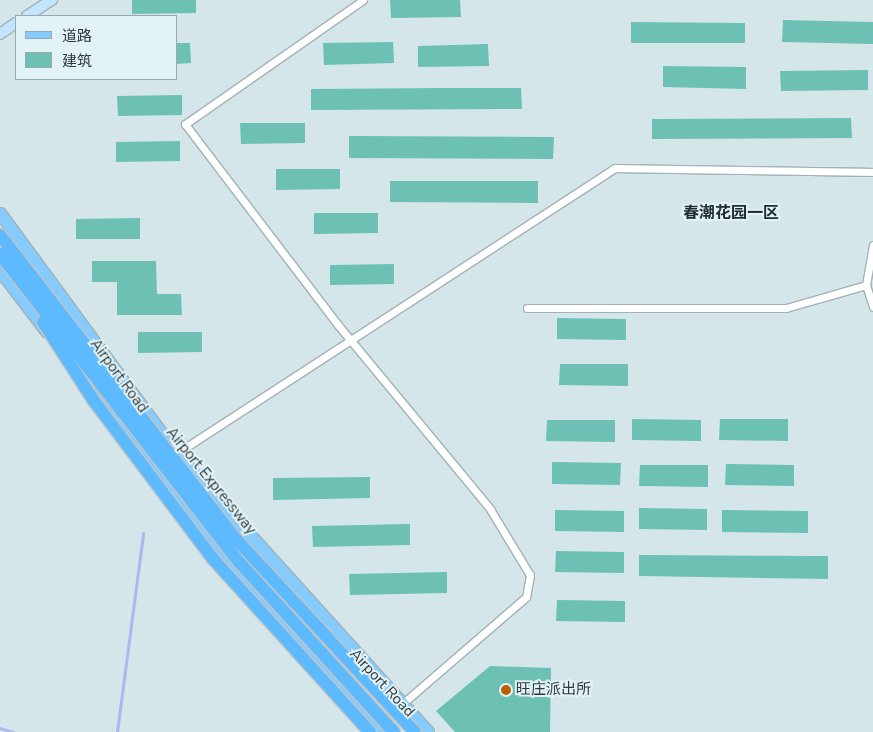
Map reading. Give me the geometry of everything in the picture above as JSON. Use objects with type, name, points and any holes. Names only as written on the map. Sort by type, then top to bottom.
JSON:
[{"type":"highway","name":"Airport Expressway","points":[[0,235],[236,539],[415,732]]},
{"type":"highway","name":"Airport Expressway","points":[[0,255],[240,563],[394,732]]},
{"type":"highway","points":[[0,255],[94,401],[208,552],[370,732]]},
{"type":"main road","points":[[29,15],[52,0]]},
{"type":"main road","points":[[0,34],[15,24]]},
{"type":"main road","name":"Airport Road","points":[[0,213],[176,453],[428,732]]},
{"type":"main road","name":"Airport Road","points":[[0,271],[231,562],[383,732]]},
{"type":"street","points":[[362,0],[186,124],[350,340],[490,509],[530,575],[526,597],[402,704]]},
{"type":"street","points":[[155,468],[615,168],[873,172]]},
{"type":"street","points":[[873,245],[866,285],[873,306]]},
{"type":"street","points":[[527,308],[786,308],[866,285]]},
{"type":"building","points":[[132,0],[196,0],[196,13],[132,14]]},
{"type":"building","points":[[390,0],[460,0],[461,17],[391,18]]},
{"type":"building","points":[[783,20],[873,22],[873,44],[782,42]]},
{"type":"building","points":[[631,22],[745,23],[745,43],[631,43]]},
{"type":"building","points":[[393,42],[394,63],[324,65],[323,43]]},
{"type":"building","points":[[178,43],[190,43],[191,63],[178,64]]},
{"type":"building","points":[[488,44],[489,66],[418,67],[418,46]]},
{"type":"building","points":[[663,66],[746,67],[746,89],[663,87]]},
{"type":"building","points":[[868,70],[868,90],[781,91],[780,71]]},
{"type":"building","points":[[521,88],[522,109],[311,110],[311,89]]},
{"type":"building","points":[[182,95],[182,115],[118,116],[117,96]]},
{"type":"building","points":[[851,118],[852,138],[652,139],[652,119]]},
{"type":"building","points":[[240,123],[305,123],[305,143],[241,144]]},
{"type":"building","points":[[349,136],[554,137],[553,159],[349,158]]},
{"type":"building","points":[[180,141],[180,161],[116,162],[116,142]]},
{"type":"building","points":[[276,169],[340,169],[340,189],[276,190]]},
{"type":"building","points":[[390,181],[538,181],[538,203],[390,202]]},
{"type":"building","points":[[314,213],[378,213],[378,233],[314,234]]},
{"type":"building","points":[[140,218],[140,239],[76,239],[76,219]]},
{"type":"building","points":[[92,261],[156,261],[157,294],[181,294],[182,315],[117,315],[117,282],[92,282]]},
{"type":"building","points":[[394,264],[394,284],[330,285],[330,265]]},
{"type":"building","points":[[557,318],[626,319],[626,340],[557,339]]},
{"type":"building","points":[[138,332],[202,332],[202,352],[138,353]]},
{"type":"building","points":[[560,364],[628,364],[628,386],[559,385]]},
{"type":"building","points":[[632,419],[701,420],[701,441],[632,440]]},
{"type":"building","points":[[720,419],[788,419],[788,441],[719,440]]},
{"type":"building","points":[[547,420],[615,420],[615,442],[546,441]]},
{"type":"building","points":[[552,462],[621,463],[620,485],[552,484]]},
{"type":"building","points":[[726,464],[794,465],[794,486],[725,485]]},
{"type":"building","points":[[640,465],[708,465],[708,487],[639,486]]},
{"type":"building","points":[[370,477],[370,498],[273,500],[273,478]]},
{"type":"building","points":[[639,508],[707,509],[707,530],[639,529]]},
{"type":"building","points":[[555,510],[624,511],[624,532],[555,531]]},
{"type":"building","points":[[722,510],[808,511],[808,533],[722,532]]},
{"type":"building","points":[[410,524],[410,545],[313,547],[312,526]]},
{"type":"building","points":[[556,551],[624,552],[624,573],[555,572]]},
{"type":"building","points":[[639,555],[828,556],[828,579],[639,576]]},
{"type":"building","points":[[447,572],[447,593],[350,595],[349,574]]},
{"type":"building","points":[[557,600],[625,601],[625,622],[556,621]]},
{"type":"building","name":"旺庄派出所","points":[[490,666],[551,668],[550,732],[455,732],[436,711]]},
{"type":"waterway","points":[[117,732],[143,534]]},
{"type":"waterway","points":[[0,728],[13,732]]},
{"type":"place","name":"旺庄派出所","points":[[506,690]]},
{"type":"district","name":"春潮花园一区","points":[[731,213]]}]
